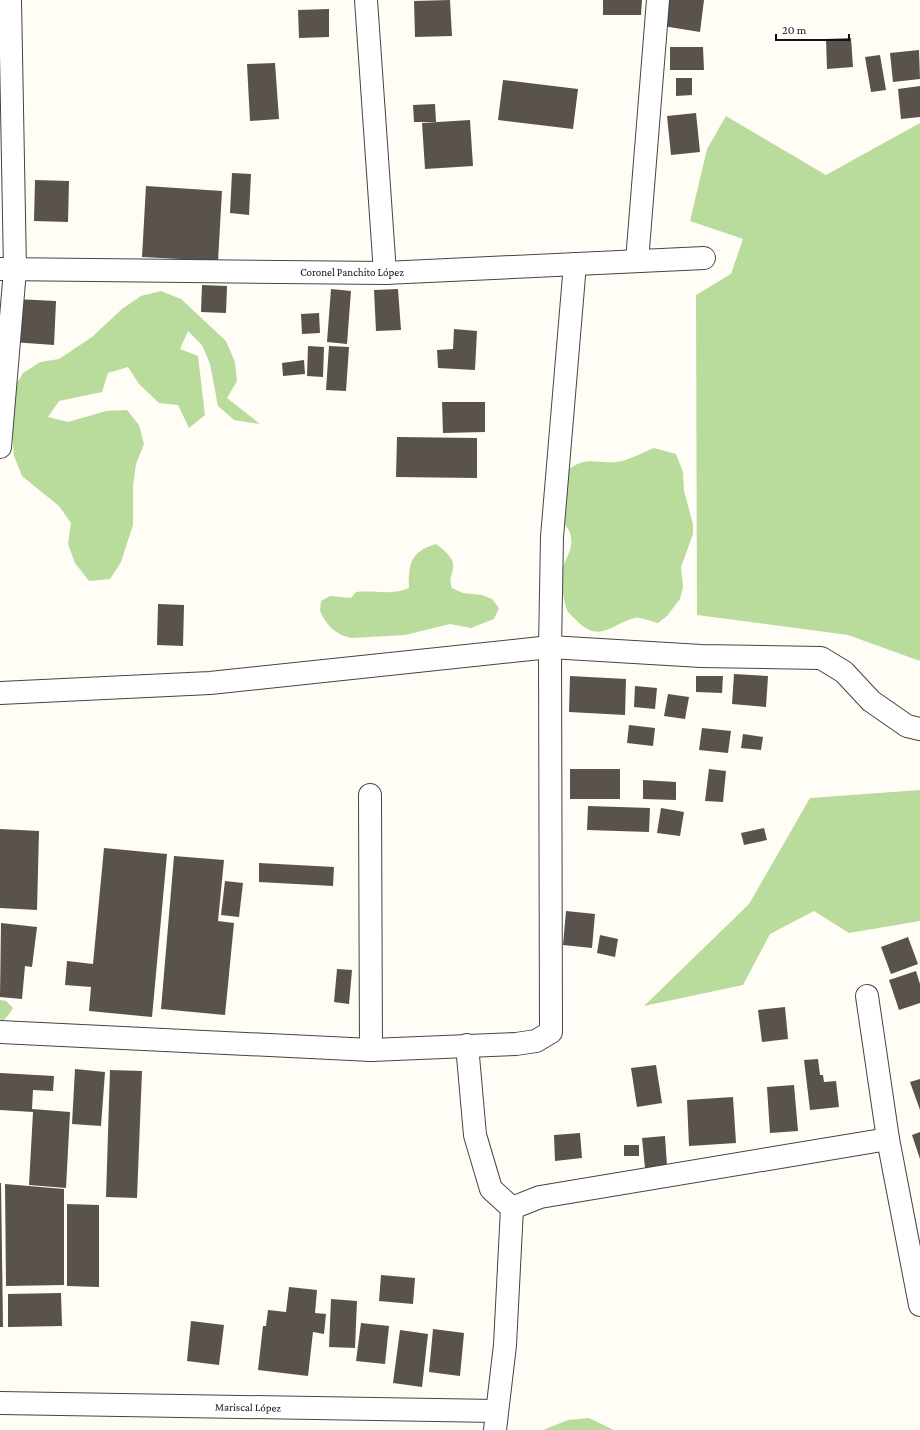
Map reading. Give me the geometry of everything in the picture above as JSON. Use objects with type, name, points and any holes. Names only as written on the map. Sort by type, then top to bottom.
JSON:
[{"type":"street","points":[[0,447],[8,270],[10,0]]},
{"type":"street","points":[[366,0],[385,273]]},
{"type":"street","points":[[637,261],[658,0]]},
{"type":"street","name":"Coronel Panchito López","points":[[8,270],[385,273],[704,258]]},
{"type":"street","points":[[0,1032],[371,1050],[516,1044],[536,1041],[550,1032],[550,647],[552,537],[575,264]]},
{"type":"street","points":[[0,692],[210,683],[550,647],[701,656],[821,658],[844,672],[871,701],[907,726],[920,729]]},
{"type":"street","points":[[370,795],[371,1050]]},
{"type":"street","points":[[867,996],[888,1139],[920,1305]]},
{"type":"street","points":[[467,1045],[475,1135],[492,1188],[512,1208],[505,1345],[495,1421]]},
{"type":"street","points":[[512,1208],[540,1197],[888,1139]]},
{"type":"street","name":"Mariscal López","points":[[0,1403],[495,1421]]},
{"type":"green space","points":[[726,116],[826,175],[920,123],[920,661],[848,635],[697,615],[696,295],[731,274],[743,239],[690,221],[707,149]]},
{"type":"green space","points":[[161,291],[181,299],[226,341],[235,362],[237,381],[227,398],[260,424],[234,420],[218,406],[210,364],[202,345],[188,331],[180,349],[198,356],[205,415],[189,428],[178,405],[159,403],[139,384],[128,367],[108,373],[102,392],[59,401],[48,417],[68,422],[106,411],[127,410],[139,425],[144,444],[136,464],[133,485],[133,525],[121,562],[110,579],[89,581],[75,563],[68,544],[71,523],[59,506],[22,476],[14,456],[10,411],[12,391],[23,373],[40,362],[59,359],[92,337],[122,309],[141,296]]},
{"type":"green space","points":[[654,448],[676,454],[683,472],[684,491],[693,524],[693,534],[681,567],[683,587],[680,599],[667,616],[658,623],[635,618],[601,632],[587,629],[568,612],[563,596],[562,572],[570,549],[571,535],[561,519],[569,469],[583,462],[589,461],[622,461]]},
{"type":"green space","points":[[436,544],[451,558],[453,565],[450,580],[452,588],[463,593],[482,595],[492,599],[499,608],[494,619],[471,628],[450,624],[405,635],[351,638],[341,635],[331,628],[324,619],[320,611],[321,601],[330,596],[351,598],[356,592],[395,592],[409,588],[409,572],[416,555],[421,550]]},
{"type":"green space","points":[[920,790],[920,921],[849,933],[814,911],[770,934],[743,985],[644,1006],[749,904],[810,798]]},
{"type":"green space","points":[[0,1000],[6,1001],[13,1008],[3,1021],[0,1019]]},
{"type":"green space","points":[[589,1418],[614,1430],[543,1430],[568,1420]]},
{"type":"building","points":[[450,0],[452,36],[415,37],[414,1]]},
{"type":"building","points":[[603,0],[642,0],[641,15],[603,15]]},
{"type":"building","points":[[667,0],[704,0],[700,32],[663,26]]},
{"type":"building","points":[[329,9],[329,37],[299,38],[298,10]]},
{"type":"building","points":[[851,38],[853,67],[827,69],[826,39]]},
{"type":"building","points":[[670,47],[703,47],[704,70],[670,70]]},
{"type":"building","points":[[919,50],[920,79],[893,82],[890,53]]},
{"type":"building","points":[[880,55],[886,90],[871,92],[865,57]]},
{"type":"building","points":[[275,63],[279,119],[250,121],[247,64]]},
{"type":"building","points":[[676,78],[692,78],[692,95],[676,96]]},
{"type":"building","points":[[503,80],[578,89],[573,129],[498,120]]},
{"type":"building","points":[[920,86],[920,117],[901,119],[898,89]]},
{"type":"building","points":[[435,104],[436,122],[414,122],[413,105]]},
{"type":"building","points":[[696,113],[700,152],[671,155],[667,116]]},
{"type":"building","points":[[470,120],[473,166],[425,169],[422,123]]},
{"type":"building","points":[[232,173],[251,174],[249,215],[230,213]]},
{"type":"building","points":[[35,180],[69,181],[68,222],[34,221]]},
{"type":"building","points":[[146,186],[222,191],[218,261],[142,257]]},
{"type":"building","points":[[202,285],[227,286],[226,313],[201,312]]},
{"type":"building","points":[[331,289],[351,291],[347,344],[327,342]]},
{"type":"building","points":[[398,289],[401,330],[376,331],[374,290]]},
{"type":"building","points":[[15,299],[56,301],[54,345],[12,342]]},
{"type":"building","points":[[319,313],[320,333],[302,334],[301,314]]},
{"type":"building","points":[[454,329],[477,331],[475,370],[438,368],[437,350],[453,349]]},
{"type":"building","points":[[308,346],[324,347],[323,377],[307,376]]},
{"type":"building","points":[[329,346],[349,347],[346,391],[326,390]]},
{"type":"building","points":[[304,360],[305,374],[283,376],[282,363]]},
{"type":"building","points":[[442,402],[485,402],[485,432],[443,433]]},
{"type":"building","points":[[397,437],[477,438],[477,478],[396,477]]},
{"type":"building","points":[[158,604],[184,605],[183,646],[157,645]]},
{"type":"building","points":[[734,674],[768,676],[766,707],[732,704]]},
{"type":"building","points":[[570,676],[626,679],[625,715],[569,712]]},
{"type":"building","points":[[696,676],[723,676],[722,693],[696,692]]},
{"type":"building","points":[[635,686],[657,688],[655,709],[634,707]]},
{"type":"building","points":[[668,694],[689,697],[685,719],[664,716]]},
{"type":"building","points":[[629,725],[655,728],[653,746],[627,743]]},
{"type":"building","points":[[702,728],[731,731],[728,753],[699,750]]},
{"type":"building","points":[[743,734],[763,737],[761,750],[741,748]]},
{"type":"building","points":[[570,769],[620,769],[620,799],[570,799]]},
{"type":"building","points":[[709,769],[726,771],[723,802],[705,801]]},
{"type":"building","points":[[643,780],[676,782],[676,800],[643,799]]},
{"type":"building","points":[[588,806],[650,808],[649,832],[587,830]]},
{"type":"building","points":[[661,808],[684,812],[680,836],[657,833]]},
{"type":"building","points":[[764,828],[767,840],[744,845],[741,833]]},
{"type":"building","points":[[0,829],[39,831],[37,910],[0,908]]},
{"type":"building","points":[[104,848],[167,854],[152,1017],[89,1011],[91,987],[65,985],[67,961],[93,964]]},
{"type":"building","points":[[174,856],[224,860],[218,921],[234,923],[225,1015],[161,1009]]},
{"type":"building","points":[[259,863],[334,867],[333,886],[259,882]]},
{"type":"building","points":[[225,881],[243,883],[239,917],[221,915]]},
{"type":"building","points":[[566,911],[595,914],[592,948],[563,945]]},
{"type":"building","points":[[1,923],[37,927],[32,967],[25,966],[22,999],[0,997]]},
{"type":"building","points":[[600,935],[618,939],[615,957],[597,953]]},
{"type":"building","points":[[908,937],[918,964],[891,974],[881,947]]},
{"type":"building","points":[[337,969],[352,970],[349,1004],[334,1002]]},
{"type":"building","points":[[916,971],[920,984],[920,1003],[899,1010],[889,980]]},
{"type":"building","points":[[785,1007],[788,1039],[762,1042],[758,1010]]},
{"type":"building","points":[[818,1059],[820,1075],[823,1075],[824,1082],[836,1081],[839,1107],[810,1110],[804,1060]]},
{"type":"building","points":[[656,1065],[662,1103],[637,1107],[631,1068]]},
{"type":"building","points":[[75,1069],[105,1072],[101,1126],[72,1124]]},
{"type":"building","points":[[110,1070],[142,1071],[137,1198],[106,1197]]},
{"type":"building","points":[[0,1073],[54,1076],[53,1091],[33,1090],[32,1109],[70,1112],[66,1188],[29,1185],[33,1112],[0,1110]]},
{"type":"building","points":[[920,1079],[920,1110],[910,1082]]},
{"type":"building","points":[[794,1085],[798,1131],[770,1133],[767,1087]]},
{"type":"building","points":[[733,1097],[736,1143],[689,1146],[687,1100]]},
{"type":"building","points":[[920,1132],[920,1159],[912,1135]]},
{"type":"building","points":[[580,1133],[582,1158],[555,1161],[554,1135]]},
{"type":"building","points":[[665,1136],[667,1166],[645,1168],[642,1138]]},
{"type":"building","points":[[624,1145],[639,1145],[639,1156],[624,1156]]},
{"type":"building","points":[[1,1183],[3,1327],[0,1327]]},
{"type":"building","points":[[5,1184],[64,1189],[64,1285],[6,1286]]},
{"type":"building","points":[[67,1204],[99,1205],[99,1287],[67,1286]]},
{"type":"building","points":[[381,1275],[415,1278],[413,1304],[379,1301]]},
{"type":"building","points":[[289,1287],[317,1290],[315,1313],[326,1314],[324,1334],[313,1332],[308,1376],[258,1370],[263,1326],[266,1326],[268,1310],[286,1312]]},
{"type":"building","points":[[61,1293],[62,1326],[8,1327],[8,1294]]},
{"type":"building","points":[[331,1299],[357,1301],[355,1348],[329,1347]]},
{"type":"building","points":[[191,1321],[224,1325],[219,1365],[187,1361]]},
{"type":"building","points":[[361,1323],[389,1326],[385,1364],[356,1361]]},
{"type":"building","points":[[433,1329],[464,1333],[460,1376],[429,1372]]},
{"type":"building","points":[[400,1330],[428,1334],[422,1387],[393,1383]]}]
